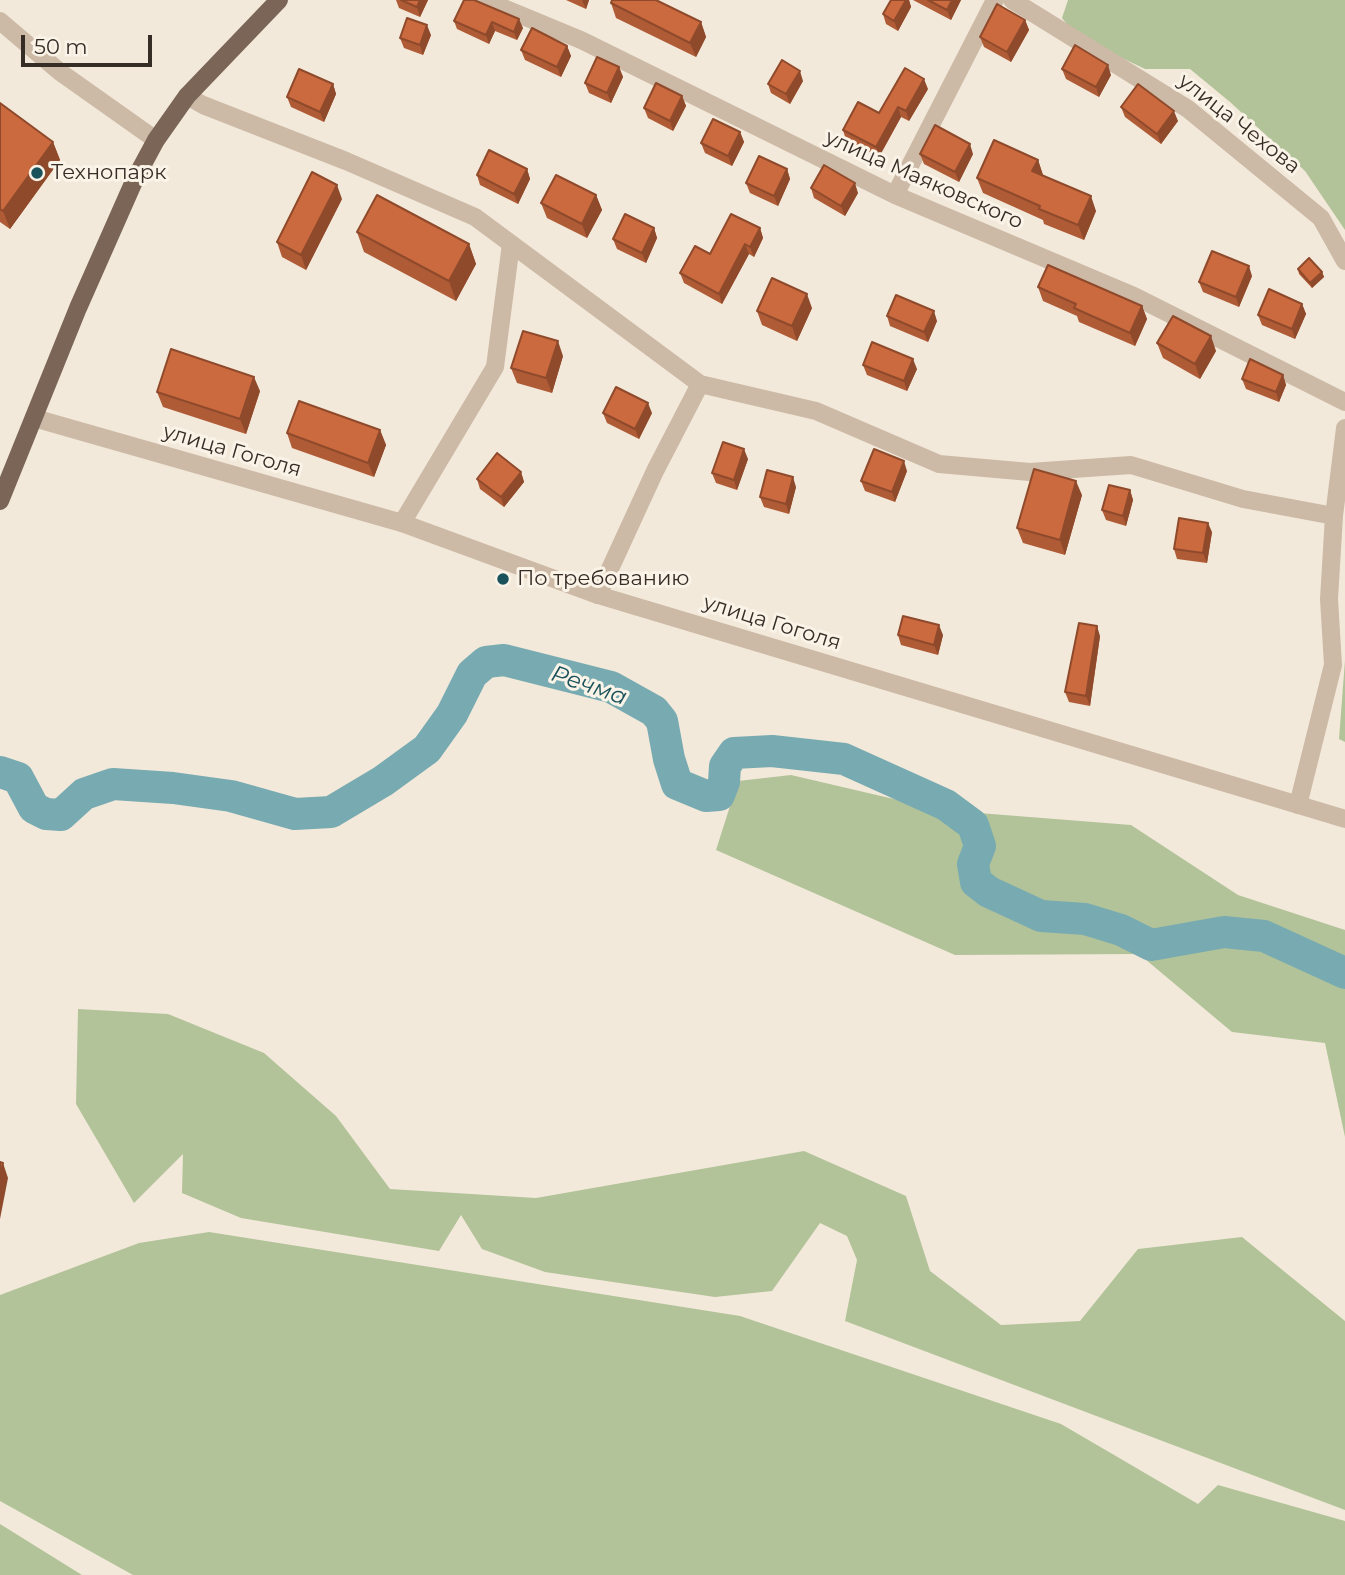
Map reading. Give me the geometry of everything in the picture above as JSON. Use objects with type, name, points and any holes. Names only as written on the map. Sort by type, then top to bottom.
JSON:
[{"type":"main road","points":[[0,500],[78,308],[135,179],[156,140],[187,96],[279,0]]},
{"type":"street","name":"улица Маяковского","points":[[484,0],[581,40],[895,195],[1134,296],[1345,402]]},
{"type":"street","points":[[895,195],[995,0]]},
{"type":"street","name":"улица Чехова","points":[[1012,0],[1188,109],[1321,218],[1345,261]]},
{"type":"street","points":[[0,21],[60,72],[156,140]]},
{"type":"street","points":[[187,96],[475,217],[700,384],[816,411],[939,464],[1030,472],[1131,464],[1243,499],[1334,516]]},
{"type":"street","points":[[402,523],[495,367],[511,244]]},
{"type":"street","points":[[598,595],[655,471],[700,384]]},
{"type":"street","name":"улица Гоголя","points":[[34,418],[402,523],[598,595],[1345,819]]},
{"type":"street","points":[[1298,805],[1333,665],[1329,599],[1334,516],[1345,428]]},
{"type":"green space","points":[[1068,0],[1345,0],[1345,230],[1305,171],[1230,102],[1190,69],[1145,69],[1076,36],[1062,18]]},
{"type":"green space","points":[[1345,660],[1345,742],[1339,739]]},
{"type":"green space","points":[[791,775],[941,810],[1131,825],[1238,895],[1345,930],[1345,1137],[1325,1043],[1232,1032],[1139,954],[955,955],[716,850],[738,781]]},
{"type":"green space","points":[[78,1009],[168,1014],[264,1053],[336,1116],[390,1189],[536,1198],[804,1151],[906,1196],[930,1271],[1001,1325],[1080,1321],[1138,1249],[1242,1237],[1345,1321],[1345,1510],[845,1321],[857,1260],[847,1236],[820,1223],[772,1291],[715,1297],[545,1272],[482,1249],[461,1215],[439,1251],[241,1218],[182,1193],[183,1154],[134,1203],[76,1104]]},
{"type":"green space","points":[[209,1232],[740,1316],[1061,1424],[1198,1504],[1218,1485],[1345,1521],[1345,1575],[133,1575],[0,1501],[0,1295],[139,1243]]},
{"type":"green space","points":[[0,1524],[82,1575],[0,1575]]},
{"type":"building","points":[[401,0],[420,0],[417,7]]},
{"type":"building","points":[[464,0],[474,0],[519,19],[514,32],[492,22],[486,35],[454,21]]},
{"type":"building","points":[[612,0],[656,0],[701,22],[690,43],[611,3]]},
{"type":"building","points":[[891,0],[906,0],[894,21],[883,14]]},
{"type":"building","points":[[928,0],[952,0],[947,10]]},
{"type":"building","points":[[997,4],[1025,20],[1007,52],[980,37]]},
{"type":"building","points":[[407,18],[427,25],[420,45],[400,38]]},
{"type":"building","points":[[532,28],[567,46],[557,67],[521,50]]},
{"type":"building","points":[[1075,45],[1108,65],[1096,87],[1062,69]]},
{"type":"building","points":[[597,57],[619,67],[607,93],[585,83]]},
{"type":"building","points":[[782,60],[800,71],[786,94],[768,84]]},
{"type":"building","points":[[905,68],[924,79],[906,111],[898,107],[876,147],[843,130],[858,102],[879,113]]},
{"type":"building","points":[[299,69],[333,84],[320,112],[287,97]]},
{"type":"building","points":[[656,83],[682,96],[670,121],[644,108]]},
{"type":"building","points":[[1138,84],[1174,111],[1157,134],[1121,107]]},
{"type":"building","points":[[0,103],[53,142],[3,211],[0,209]]},
{"type":"building","points":[[713,119],[740,132],[728,156],[701,143]]},
{"type":"building","points":[[935,125],[970,144],[955,172],[920,154]]},
{"type":"building","points":[[994,140],[1038,160],[1032,171],[1091,196],[1078,225],[977,178]]},
{"type":"building","points":[[489,150],[527,169],[514,194],[477,175]]},
{"type":"building","points":[[759,156],[787,169],[774,196],[746,183]]},
{"type":"building","points":[[824,165],[855,183],[841,206],[811,188]]},
{"type":"building","points":[[312,172],[337,185],[301,255],[277,242]]},
{"type":"building","points":[[556,175],[596,195],[582,224],[541,203]]},
{"type":"building","points":[[377,195],[469,244],[449,281],[357,232]]},
{"type":"building","points":[[625,214],[654,228],[642,253],[613,239]]},
{"type":"building","points":[[731,214],[760,228],[750,247],[745,244],[719,294],[680,273],[695,246],[710,254]]},
{"type":"building","points":[[1212,251],[1249,266],[1236,297],[1199,282]]},
{"type":"building","points":[[1309,258],[1322,272],[1310,283],[1298,269]]},
{"type":"building","points":[[1048,265],[1142,306],[1130,333],[1074,308],[1076,304],[1038,287]]},
{"type":"building","points":[[772,278],[807,294],[792,326],[757,311]]},
{"type":"building","points":[[1269,289],[1302,304],[1292,329],[1258,315]]},
{"type":"building","points":[[896,295],[934,311],[924,332],[887,316]]},
{"type":"building","points":[[1173,316],[1211,336],[1195,364],[1157,343]]},
{"type":"building","points":[[523,331],[558,341],[546,378],[511,368]]},
{"type":"building","points":[[872,342],[913,359],[904,381],[863,365]]},
{"type":"building","points":[[171,349],[254,377],[240,419],[157,392]]},
{"type":"building","points":[[1250,359],[1283,375],[1276,392],[1242,379]]},
{"type":"building","points":[[616,387],[648,403],[635,429],[603,413]]},
{"type":"building","points":[[299,401],[380,430],[368,463],[287,433]]},
{"type":"building","points":[[723,442],[744,449],[734,480],[712,473]]},
{"type":"building","points":[[874,449],[904,461],[892,492],[861,481]]},
{"type":"building","points":[[497,453],[521,472],[501,497],[477,479]]},
{"type":"building","points":[[1034,469],[1076,481],[1060,540],[1017,528]]},
{"type":"building","points":[[767,470],[793,477],[786,504],[760,497]]},
{"type":"building","points":[[1109,485],[1130,490],[1123,516],[1102,510]]},
{"type":"building","points":[[1179,518],[1208,523],[1203,553],[1174,549]]},
{"type":"building","points":[[903,616],[939,625],[934,645],[898,635]]},
{"type":"building","points":[[1079,623],[1097,626],[1086,696],[1065,692]]},
{"type":"waterway","name":"Речма","points":[[0,772],[18,778],[34,808],[46,814],[61,815],[84,794],[113,784],[231,796],[295,814],[331,812],[383,781],[427,749],[452,714],[472,674],[486,662],[504,660],[611,687],[654,711],[662,721],[677,784],[706,796],[719,795],[724,782],[725,766],[734,753],[772,751],[844,759],[946,805],[973,825],[980,846],[973,864],[976,882],[989,892],[1041,916],[1085,919],[1121,930],[1151,945],[1224,932],[1264,936],[1345,973]]},
{"type":"place","name":"Технопарк","points":[[37,173]]},
{"type":"place","name":"По требованию","points":[[503,579]]}]
